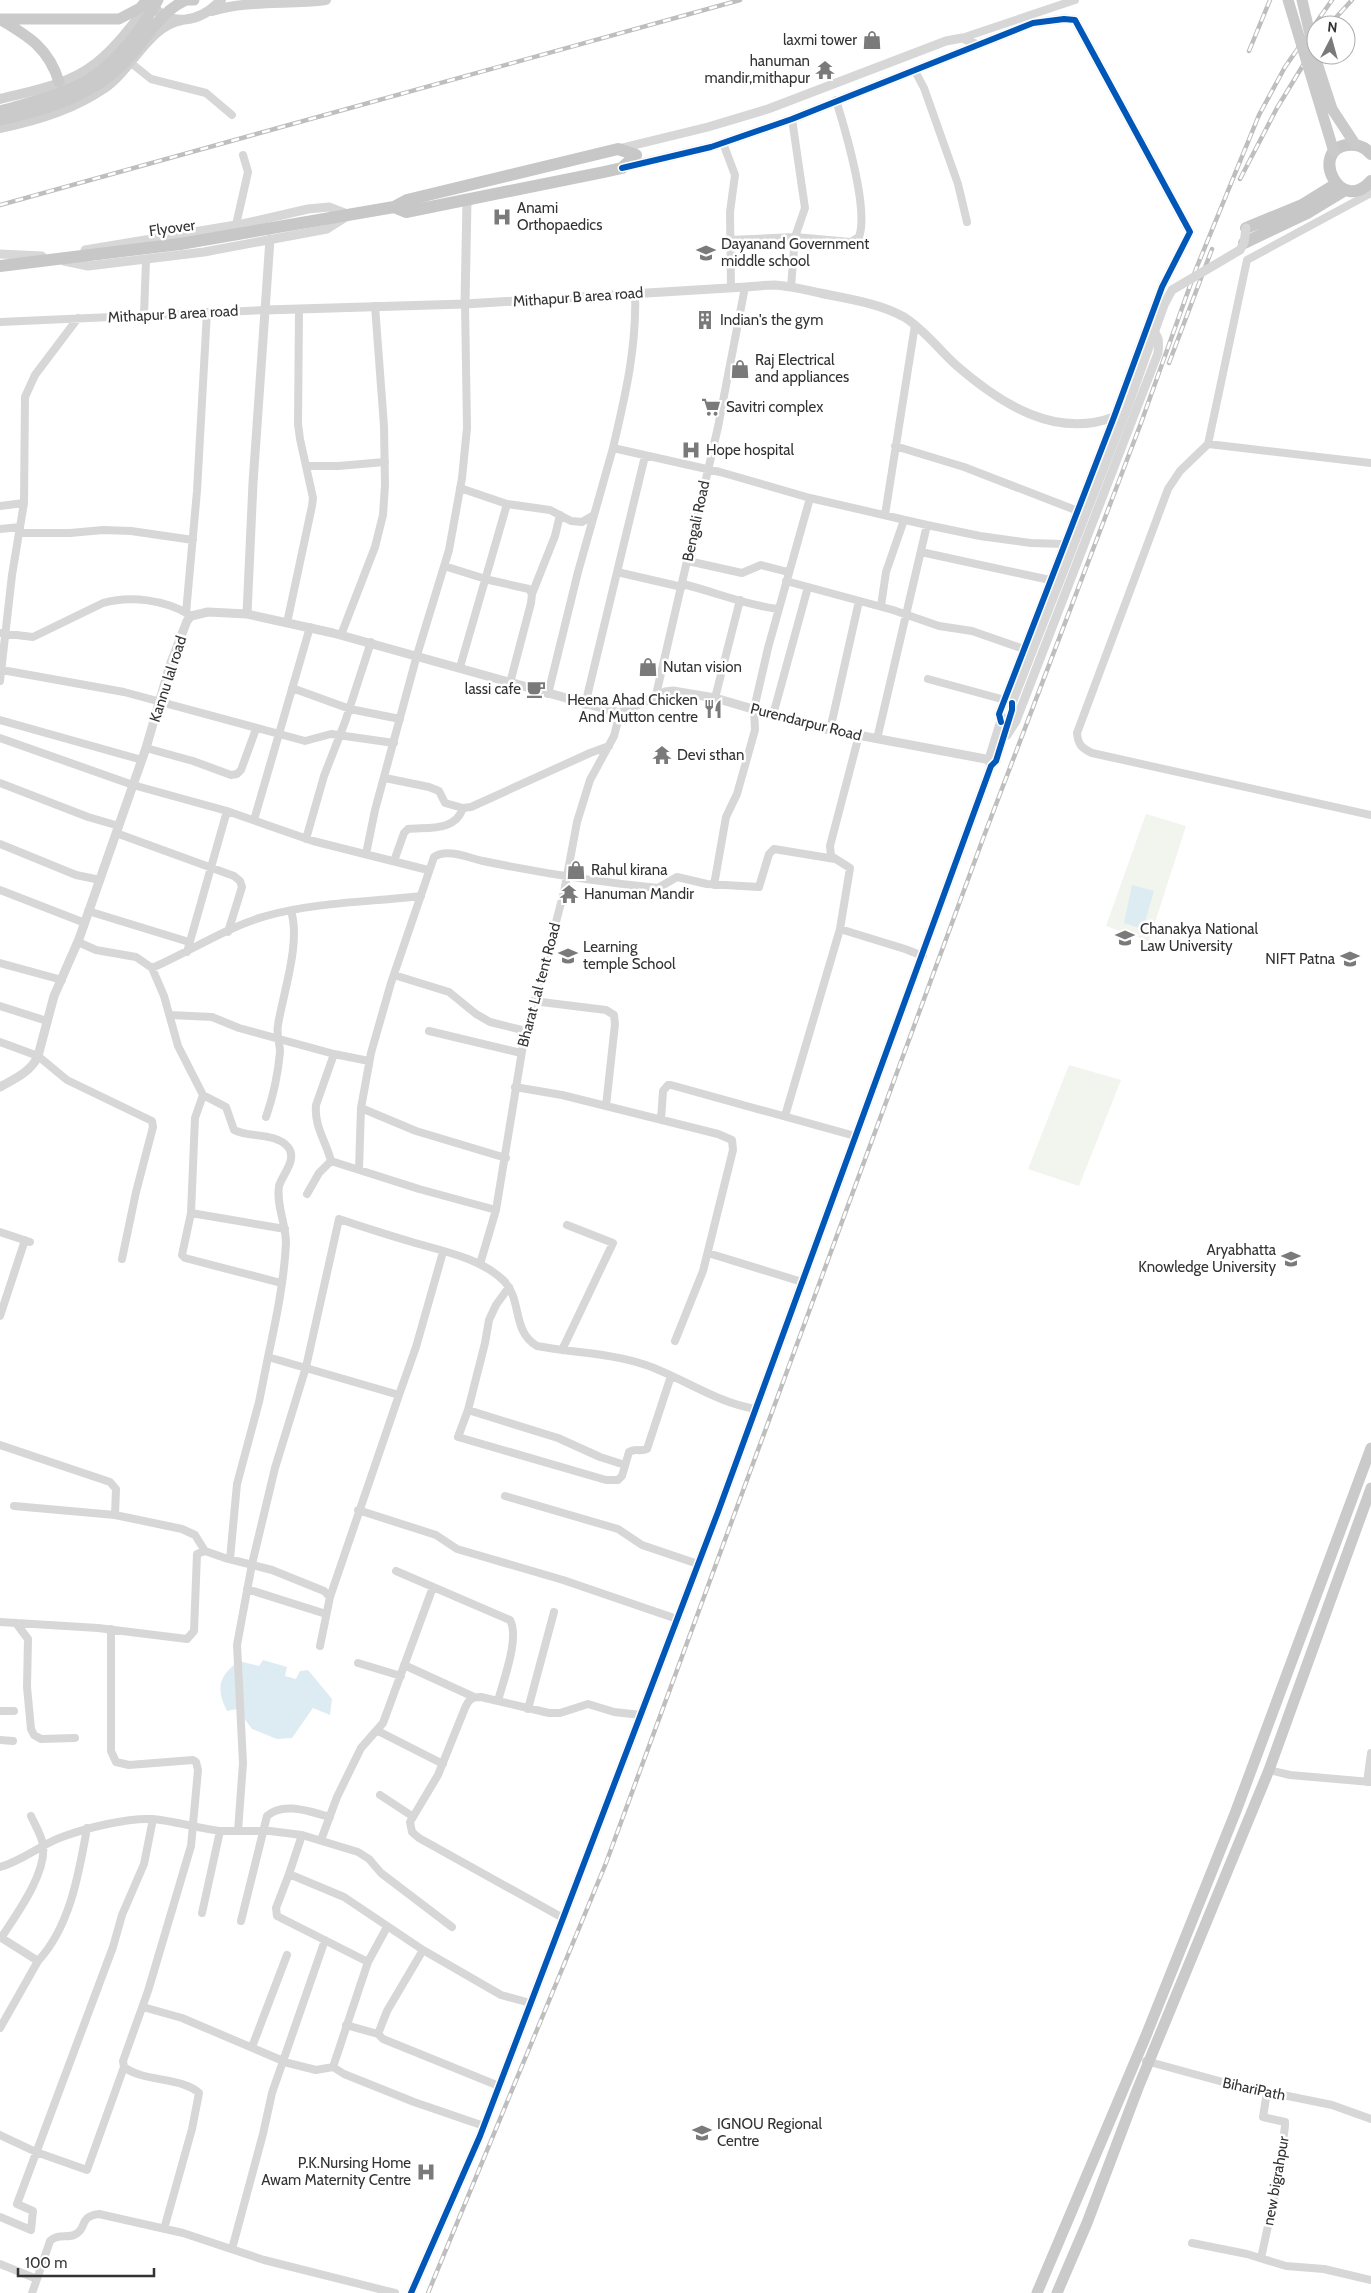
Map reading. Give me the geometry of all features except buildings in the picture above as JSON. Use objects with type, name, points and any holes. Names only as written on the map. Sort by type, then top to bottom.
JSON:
[{"type":"highway","points":[[1371,154],[1366,148],[1355,144],[1344,146],[1334,152],[1329,163],[1330,174],[1340,187],[1356,191],[1366,187],[1371,181]]},
{"type":"highway","points":[[618,149],[636,156],[622,168],[406,212],[394,207],[407,200],[618,149]]},
{"type":"highway","points":[[575,159],[579,177]]},
{"type":"highway","points":[[467,185],[467,200]]},
{"type":"highway","points":[[1246,228],[1340,187]]},
{"type":"highway","points":[[1244,243],[1307,214],[1340,187]]},
{"type":"highway","name":"Flyover","points":[[0,266],[180,244],[394,207]]},
{"type":"main road","points":[[0,120],[43,108],[99,85],[129,58],[172,7],[187,0]]},
{"type":"main road","points":[[212,10],[221,0]]},
{"type":"main road","points":[[0,128],[26,121],[84,100],[104,89],[131,63],[159,31],[172,22],[198,18],[212,10],[233,4],[304,3],[326,0]]},
{"type":"main road","points":[[1288,0],[1334,152]]},
{"type":"main road","points":[[1302,0],[1316,60],[1332,109],[1355,144]]},
{"type":"main road","points":[[151,1],[158,11],[169,17],[182,20]]},
{"type":"main road","points":[[0,19],[119,19],[151,1]]},
{"type":"main road","points":[[0,99],[59,82],[93,66],[108,53],[151,1]]},
{"type":"main road","points":[[0,110],[50,96],[94,76],[108,66],[152,12],[151,1]]},
{"type":"main road","points":[[0,19],[28,36],[44,51],[59,82]]},
{"type":"main road","points":[[18,94],[26,121]]},
{"type":"main road","points":[[1037,2293],[1136,2058],[1268,1727],[1371,1448]]},
{"type":"main road","points":[[1057,2293],[1087,2223],[1149,2062],[1269,1770],[1371,1488]]},
{"type":"main road","points":[[1323,1580],[1337,1584]]},
{"type":"main road","points":[[1268,1727],[1283,1732]]},
{"type":"street","points":[[618,149],[708,127],[768,109],[946,42],[1074,0]]},
{"type":"street","points":[[411,2293],[484,2126],[677,1620],[923,956],[992,762],[1004,719],[1012,710],[1008,701],[1024,649],[1162,287],[1190,232],[1075,20],[1064,18],[1033,23],[792,119],[724,143],[622,168]]},
{"type":"street","points":[[962,38],[978,45]]},
{"type":"street","points":[[131,63],[151,79],[206,94],[232,115]]},
{"type":"street","points":[[915,71],[924,88],[958,184],[966,222]]},
{"type":"street","points":[[730,240],[795,237],[851,242],[859,237],[861,233],[857,186],[836,100]]},
{"type":"street","points":[[791,287],[795,237],[805,208],[792,119]]},
{"type":"street","points":[[724,143],[735,175],[730,212],[730,288]]},
{"type":"street","points":[[236,225],[248,172],[243,155]]},
{"type":"street","points":[[1371,193],[1248,260],[1208,444],[1180,470],[1168,488],[1080,723],[1078,742],[1083,749],[1092,753],[1371,815]]},
{"type":"street","points":[[366,854],[416,654],[444,566],[460,488],[467,422],[465,304],[467,200]]},
{"type":"street","points":[[44,256],[236,225],[308,209],[329,207],[348,215]]},
{"type":"street","points":[[0,254],[44,256],[88,266],[146,260],[204,252],[326,229],[348,215]]},
{"type":"street","points":[[1008,701],[1128,406],[1164,305],[1172,290],[1240,250],[1244,243],[1246,228]]},
{"type":"street","points":[[248,614],[264,310],[270,239]]},
{"type":"street","points":[[144,315],[146,260]]},
{"type":"street","name":"Mithapur B area road","points":[[0,322],[299,308],[465,304],[776,285],[871,304],[902,316],[915,325],[957,366],[1006,402],[1026,414],[1052,422],[1077,424],[1114,417]]},
{"type":"street","name":"Bengali Road","points":[[656,695],[722,412],[745,287]]},
{"type":"street","points":[[548,694],[578,572],[613,448],[629,379],[636,318],[635,294]]},
{"type":"street","points":[[341,635],[379,537],[384,500],[385,462],[375,306]]},
{"type":"street","points":[[287,622],[313,498],[298,424],[299,308]]},
{"type":"street","points":[[3,634],[26,637],[39,635],[90,609],[114,600],[163,604],[189,614],[207,312]]},
{"type":"street","points":[[0,681],[3,634],[24,503],[24,408],[28,388],[35,375],[78,318]]},
{"type":"street","points":[[884,515],[915,325]]},
{"type":"street","points":[[1004,736],[1009,733],[1016,721],[1158,353],[1159,341],[1157,334],[1147,327]]},
{"type":"street","points":[[1208,444],[1371,463]]},
{"type":"street","points":[[895,446],[964,467],[1078,511]]},
{"type":"street","points":[[613,448],[708,470],[810,498],[927,526],[1031,543],[1064,544]]},
{"type":"street","points":[[585,704],[645,456]]},
{"type":"street","points":[[306,466],[338,466],[385,462]]},
{"type":"street","points":[[460,488],[507,504],[543,508],[571,521],[582,522],[594,515]]},
{"type":"street","points":[[714,885],[726,817],[737,794],[755,730],[754,709],[778,608],[810,498]]},
{"type":"street","points":[[0,506],[24,503]]},
{"type":"street","points":[[460,667],[507,504]]},
{"type":"street","points":[[510,683],[532,594],[555,536],[560,515]]},
{"type":"street","points":[[880,606],[886,572],[904,520]]},
{"type":"street","points":[[877,739],[927,526]]},
{"type":"street","points":[[0,529],[70,532],[131,531],[193,540]]},
{"type":"street","points":[[921,552],[1050,580]]},
{"type":"street","points":[[688,561],[737,572],[748,571],[761,565],[788,572]]},
{"type":"street","points":[[444,566],[486,579],[523,586],[529,589],[532,594]]},
{"type":"street","points":[[617,572],[778,608]]},
{"type":"street","points":[[786,581],[880,606],[939,626],[972,631],[1024,649]]},
{"type":"street","points":[[773,714],[808,587]]},
{"type":"street","points":[[715,698],[740,600]]},
{"type":"street","points":[[830,730],[859,601]]},
{"type":"street","name":"Kannu lal road","points":[[38,1056],[54,996],[78,942],[118,830],[189,614],[208,612],[248,614],[310,627],[416,654],[548,694],[620,713]]},
{"type":"street","points":[[254,820],[310,627]]},
{"type":"street","points":[[306,839],[324,776],[350,709],[371,642]]},
{"type":"street","points":[[2,670],[124,692],[305,742],[331,734],[341,734],[394,743]]},
{"type":"street","points":[[928,679],[1008,701]]},
{"type":"street","points":[[292,688],[350,709],[400,719]]},
{"type":"street","name":"Purendarpur Road","points":[[620,713],[656,695],[673,691],[715,698],[830,730],[992,762]]},
{"type":"street","name":"Bharat Lal tent Road","points":[[480,1264],[496,1210],[506,1158],[521,1053],[533,1001],[561,904],[587,789],[594,771],[610,746],[618,728],[620,713]]},
{"type":"street","points":[[992,762],[1004,736],[1004,719]]},
{"type":"street","points":[[0,720],[142,760]]},
{"type":"street","points":[[146,748],[193,760],[232,775],[242,770],[256,729]]},
{"type":"street","points":[[834,859],[831,856],[830,846],[859,735]]},
{"type":"street","points":[[0,738],[133,784],[227,811],[306,839],[428,870]]},
{"type":"street","points":[[384,778],[429,787],[439,791],[445,803],[464,808],[478,805],[590,753],[610,746]]},
{"type":"street","points":[[0,783],[234,876],[240,881],[242,887],[228,932]]},
{"type":"street","points":[[394,861],[404,833],[408,829],[444,826],[455,821],[461,815],[464,808]]},
{"type":"street","points":[[186,952],[227,811]]},
{"type":"street","points":[[0,844],[76,875],[100,880]]},
{"type":"street","points":[[360,1169],[361,1108],[369,1061],[428,870],[434,857],[442,853],[567,876],[658,888],[663,887],[672,878],[677,877],[714,885],[759,887],[768,854],[774,848],[834,859],[848,865],[850,868],[840,929],[785,1116]]},
{"type":"street","points":[[0,890],[85,923]]},
{"type":"street","points":[[152,968],[259,918],[291,911],[421,896]]},
{"type":"street","points":[[88,911],[189,942]]},
{"type":"street","points":[[266,1117],[277,1071],[280,1050],[278,1023],[284,1000],[295,930],[291,911]]},
{"type":"street","points":[[840,929],[923,956]]},
{"type":"street","points":[[78,942],[96,950],[136,958],[152,968],[159,982],[178,1046],[203,1094],[226,1107],[234,1130],[259,1135],[287,1146],[291,1158],[280,1185],[279,1193],[286,1229],[281,1283],[257,1412],[237,1484],[230,1559]]},
{"type":"street","points":[[0,964],[62,980]]},
{"type":"street","points":[[394,975],[449,992],[476,1014],[490,1022],[526,1031]]},
{"type":"street","points":[[533,1001],[606,1010],[614,1015],[615,1024],[606,1106]]},
{"type":"street","points":[[0,1006],[46,1021]]},
{"type":"street","points":[[170,1015],[212,1017],[239,1028],[334,1054],[369,1061]]},
{"type":"street","points":[[428,1031],[521,1053]]},
{"type":"street","points":[[0,1042],[38,1056],[68,1080],[152,1122],[153,1127],[136,1192],[122,1259]]},
{"type":"street","points":[[331,1161],[328,1149],[318,1130],[315,1114],[316,1105],[334,1054]]},
{"type":"street","points":[[0,1088],[34,1065],[38,1056]]},
{"type":"street","points":[[661,1120],[663,1091],[668,1085],[671,1085],[855,1136]]},
{"type":"street","points":[[515,1087],[562,1095],[718,1134],[732,1140],[734,1145],[708,1252],[675,1341]]},
{"type":"street","points":[[203,1094],[194,1127],[191,1213],[181,1250],[185,1258],[281,1283]]},
{"type":"street","points":[[361,1108],[441,1140],[506,1158]]},
{"type":"street","points":[[331,1161],[419,1189],[496,1210]]},
{"type":"street","points":[[307,1194],[319,1173],[331,1161]]},
{"type":"street","points":[[191,1213],[286,1229]]},
{"type":"street","points":[[238,1831],[243,1752],[237,1652],[247,1589],[278,1454],[306,1368],[339,1219],[480,1264],[509,1286],[525,1336],[537,1346],[620,1358],[672,1376],[736,1404],[756,1409]]},
{"type":"street","points":[[562,1350],[613,1243],[567,1225]]},
{"type":"street","points":[[0,1232],[28,1241],[0,1316]]},
{"type":"street","points":[[320,1646],[330,1597],[358,1510],[375,1470],[379,1451],[416,1348],[444,1252]]},
{"type":"street","points":[[708,1252],[802,1282]]},
{"type":"street","points":[[509,1286],[496,1305],[489,1320],[468,1410],[458,1437],[612,1481],[622,1476],[629,1452],[634,1449],[643,1451],[647,1449],[672,1376]]},
{"type":"street","points":[[268,1357],[399,1395]]},
{"type":"street","points":[[468,1410],[558,1438],[600,1457],[625,1464]]},
{"type":"street","points":[[0,1445],[110,1482],[116,1489],[115,1515]]},
{"type":"street","points":[[505,1496],[618,1529],[642,1545],[698,1564]]},
{"type":"street","points":[[14,1506],[115,1515],[190,1531],[205,1550]]},
{"type":"street","points":[[358,1510],[430,1533],[457,1549],[554,1577],[677,1620]]},
{"type":"street","points":[[0,1622],[111,1629],[187,1640],[192,1636],[195,1620],[195,1562],[197,1554],[201,1550],[252,1564],[324,1591],[330,1597]]},
{"type":"street","points":[[396,1571],[510,1620],[513,1625],[513,1641],[498,1701]]},
{"type":"street","points":[[321,1840],[361,1748],[378,1731],[387,1714],[434,1587]]},
{"type":"street","points":[[247,1589],[326,1614]]},
{"type":"street","points":[[528,1709],[554,1612]]},
{"type":"street","points":[[16,1623],[28,1638],[27,1688],[30,1729],[34,1735],[41,1739],[75,1738]]},
{"type":"street","points":[[0,2135],[36,2152],[87,2170],[124,2067],[124,2055],[143,2007],[180,1885],[194,1827],[198,1770],[196,1762],[187,1760],[121,1765],[113,1757],[111,1751],[113,1660],[111,1629]]},
{"type":"street","points":[[358,1663],[400,1676]]},
{"type":"street","points":[[404,1665],[474,1697],[528,1709],[560,1713],[588,1704],[614,1712],[641,1715]]},
{"type":"street","points":[[474,1697],[469,1700],[465,1708],[443,1764],[412,1816],[410,1827],[412,1832],[419,1838],[563,1918]]},
{"type":"street","points":[[0,1711],[14,1711]]},
{"type":"street","points":[[378,1731],[443,1764]]},
{"type":"street","points":[[0,1740],[13,1741]]},
{"type":"street","points":[[1269,1770],[1290,1775],[1369,1782],[1371,1753]]},
{"type":"street","points":[[380,1795],[412,1816]]},
{"type":"street","points":[[241,1921],[267,1816],[273,1811],[280,1809],[299,1810],[330,1817]]},
{"type":"street","points":[[31,1816],[43,1846],[36,1878],[29,1894],[1,1938],[38,1961]]},
{"type":"street","points":[[0,2217],[31,2230],[33,2211],[17,2204],[113,1947],[125,1908],[144,1864],[152,1819]]},
{"type":"street","points":[[0,1868],[16,1862],[43,1846],[87,1828],[135,1820],[152,1819],[220,1831],[263,1831],[302,1835],[358,1852],[369,1859],[381,1873],[452,1927]]},
{"type":"street","points":[[1,2023],[38,1961],[54,1941],[60,1928],[82,1856],[87,1828]]},
{"type":"street","points":[[202,1912],[220,1831]]},
{"type":"street","points":[[302,1835],[276,1908],[277,1916],[368,1962]]},
{"type":"street","points":[[288,1874],[344,1897],[423,1950],[501,1995],[530,2003]]},
{"type":"street","points":[[333,2067],[368,1962],[387,1927]]},
{"type":"street","points":[[232,2250],[272,2093],[325,1940]]},
{"type":"street","points":[[378,2034],[388,2010],[423,1950]]},
{"type":"street","points":[[252,2047],[287,1955]]},
{"type":"street","points":[[143,2007],[182,2018],[283,2061],[316,2070],[325,2070],[333,2067]]},
{"type":"street","points":[[346,2025],[378,2034],[383,2039],[499,2086]]},
{"type":"street","name":"BihariPath","points":[[1136,2058],[1197,2076],[1332,2105],[1371,2119]]},
{"type":"street","points":[[124,2067],[132,2072],[195,2090],[199,2093],[192,2129],[164,2229]]},
{"type":"street","points":[[333,2067],[344,2074],[414,2102],[484,2126]]},
{"type":"street","name":"new bigrahpur","points":[[1260,2258],[1278,2180],[1286,2126],[1285,2122],[1281,2120],[1263,2117],[1267,2092]]},
{"type":"street","points":[[32,2293],[50,2241],[54,2237],[75,2235],[80,2231],[83,2221],[88,2216],[99,2214],[193,2236],[232,2250],[395,2293]]},
{"type":"street","points":[[1192,2242],[1286,2266],[1324,2269],[1371,2280]]},
{"type":"street","points":[[0,2264],[37,2279]]},
{"type":"shaded area","points":[[1146,814],[1186,826],[1149,941],[1106,926]]},
{"type":"shaded area","points":[[1132,885],[1154,891],[1143,929],[1124,923]]},
{"type":"shaded area","points":[[1069,1065],[1121,1080],[1079,1186],[1028,1169]]},
{"type":"shaded area","points":[[263,1660],[287,1667],[285,1676],[296,1679],[300,1671],[308,1670],[332,1699],[330,1715],[313,1708],[292,1738],[277,1739],[252,1729],[237,1709],[227,1711],[220,1689],[227,1672],[239,1661],[259,1666]]},
{"type":"railway","points":[[0,205],[740,0]]},
{"type":"railway","points":[[1249,51],[1270,0]]},
{"type":"railway","points":[[428,2293],[606,1863],[984,836],[1141,423],[1196,269],[1259,115],[1285,67],[1332,0]]},
{"type":"railway","points":[[1338,15],[1352,0]]},
{"type":"railway","points":[[1240,179],[1277,108],[1306,60]]},
{"type":"railway","points":[[1169,363],[1212,249]]},
{"type":"cycle path","points":[[622,168],[711,147],[792,119],[1033,23],[1064,19],[1075,20],[1190,232],[1162,287],[1114,417],[999,714],[1001,722]]},
{"type":"cycle path","points":[[411,2293],[480,2136],[718,1512],[991,766],[996,761],[1012,710],[1012,703]]},
{"type":"place","name":"laxmi tower","points":[[872,40]]},
{"type":"place","name":"hanuman mandir,mithapur","points":[[825,70]]},
{"type":"place","name":"Anami Orthopaedics","points":[[502,217]]},
{"type":"place","name":"Dayanand Government middle school","points":[[706,253]]},
{"type":"place","name":"Indian's the gym","points":[[705,320]]},
{"type":"place","name":"Raj Electrical and appliances","points":[[740,369]]},
{"type":"place","name":"Savitri complex","points":[[711,407]]},
{"type":"place","name":"Hope hospital","points":[[691,450]]},
{"type":"place","name":"Nutan vision","points":[[648,667]]},
{"type":"place","name":"lassi cafe","points":[[536,689]]},
{"type":"place","name":"Heena Ahad Chicken And Mutton centre","points":[[713,709]]},
{"type":"place","name":"Devi sthan","points":[[662,755]]},
{"type":"place","name":"Rahul kirana","points":[[576,870]]},
{"type":"place","name":"Hanuman Mandir","points":[[569,894]]},
{"type":"place","name":"Chanakya National Law University","points":[[1125,938]]},
{"type":"place","name":"Learning temple School","points":[[568,956]]},
{"type":"place","name":"NIFT Patna","points":[[1350,959]]},
{"type":"place","name":"Aryabhatta Knowledge University","points":[[1291,1259]]},
{"type":"place","name":"IGNOU Regional Centre","points":[[702,2133]]},
{"type":"place","name":"P.K.Nursing Home Awam Maternity Centre","points":[[426,2172]]}]
